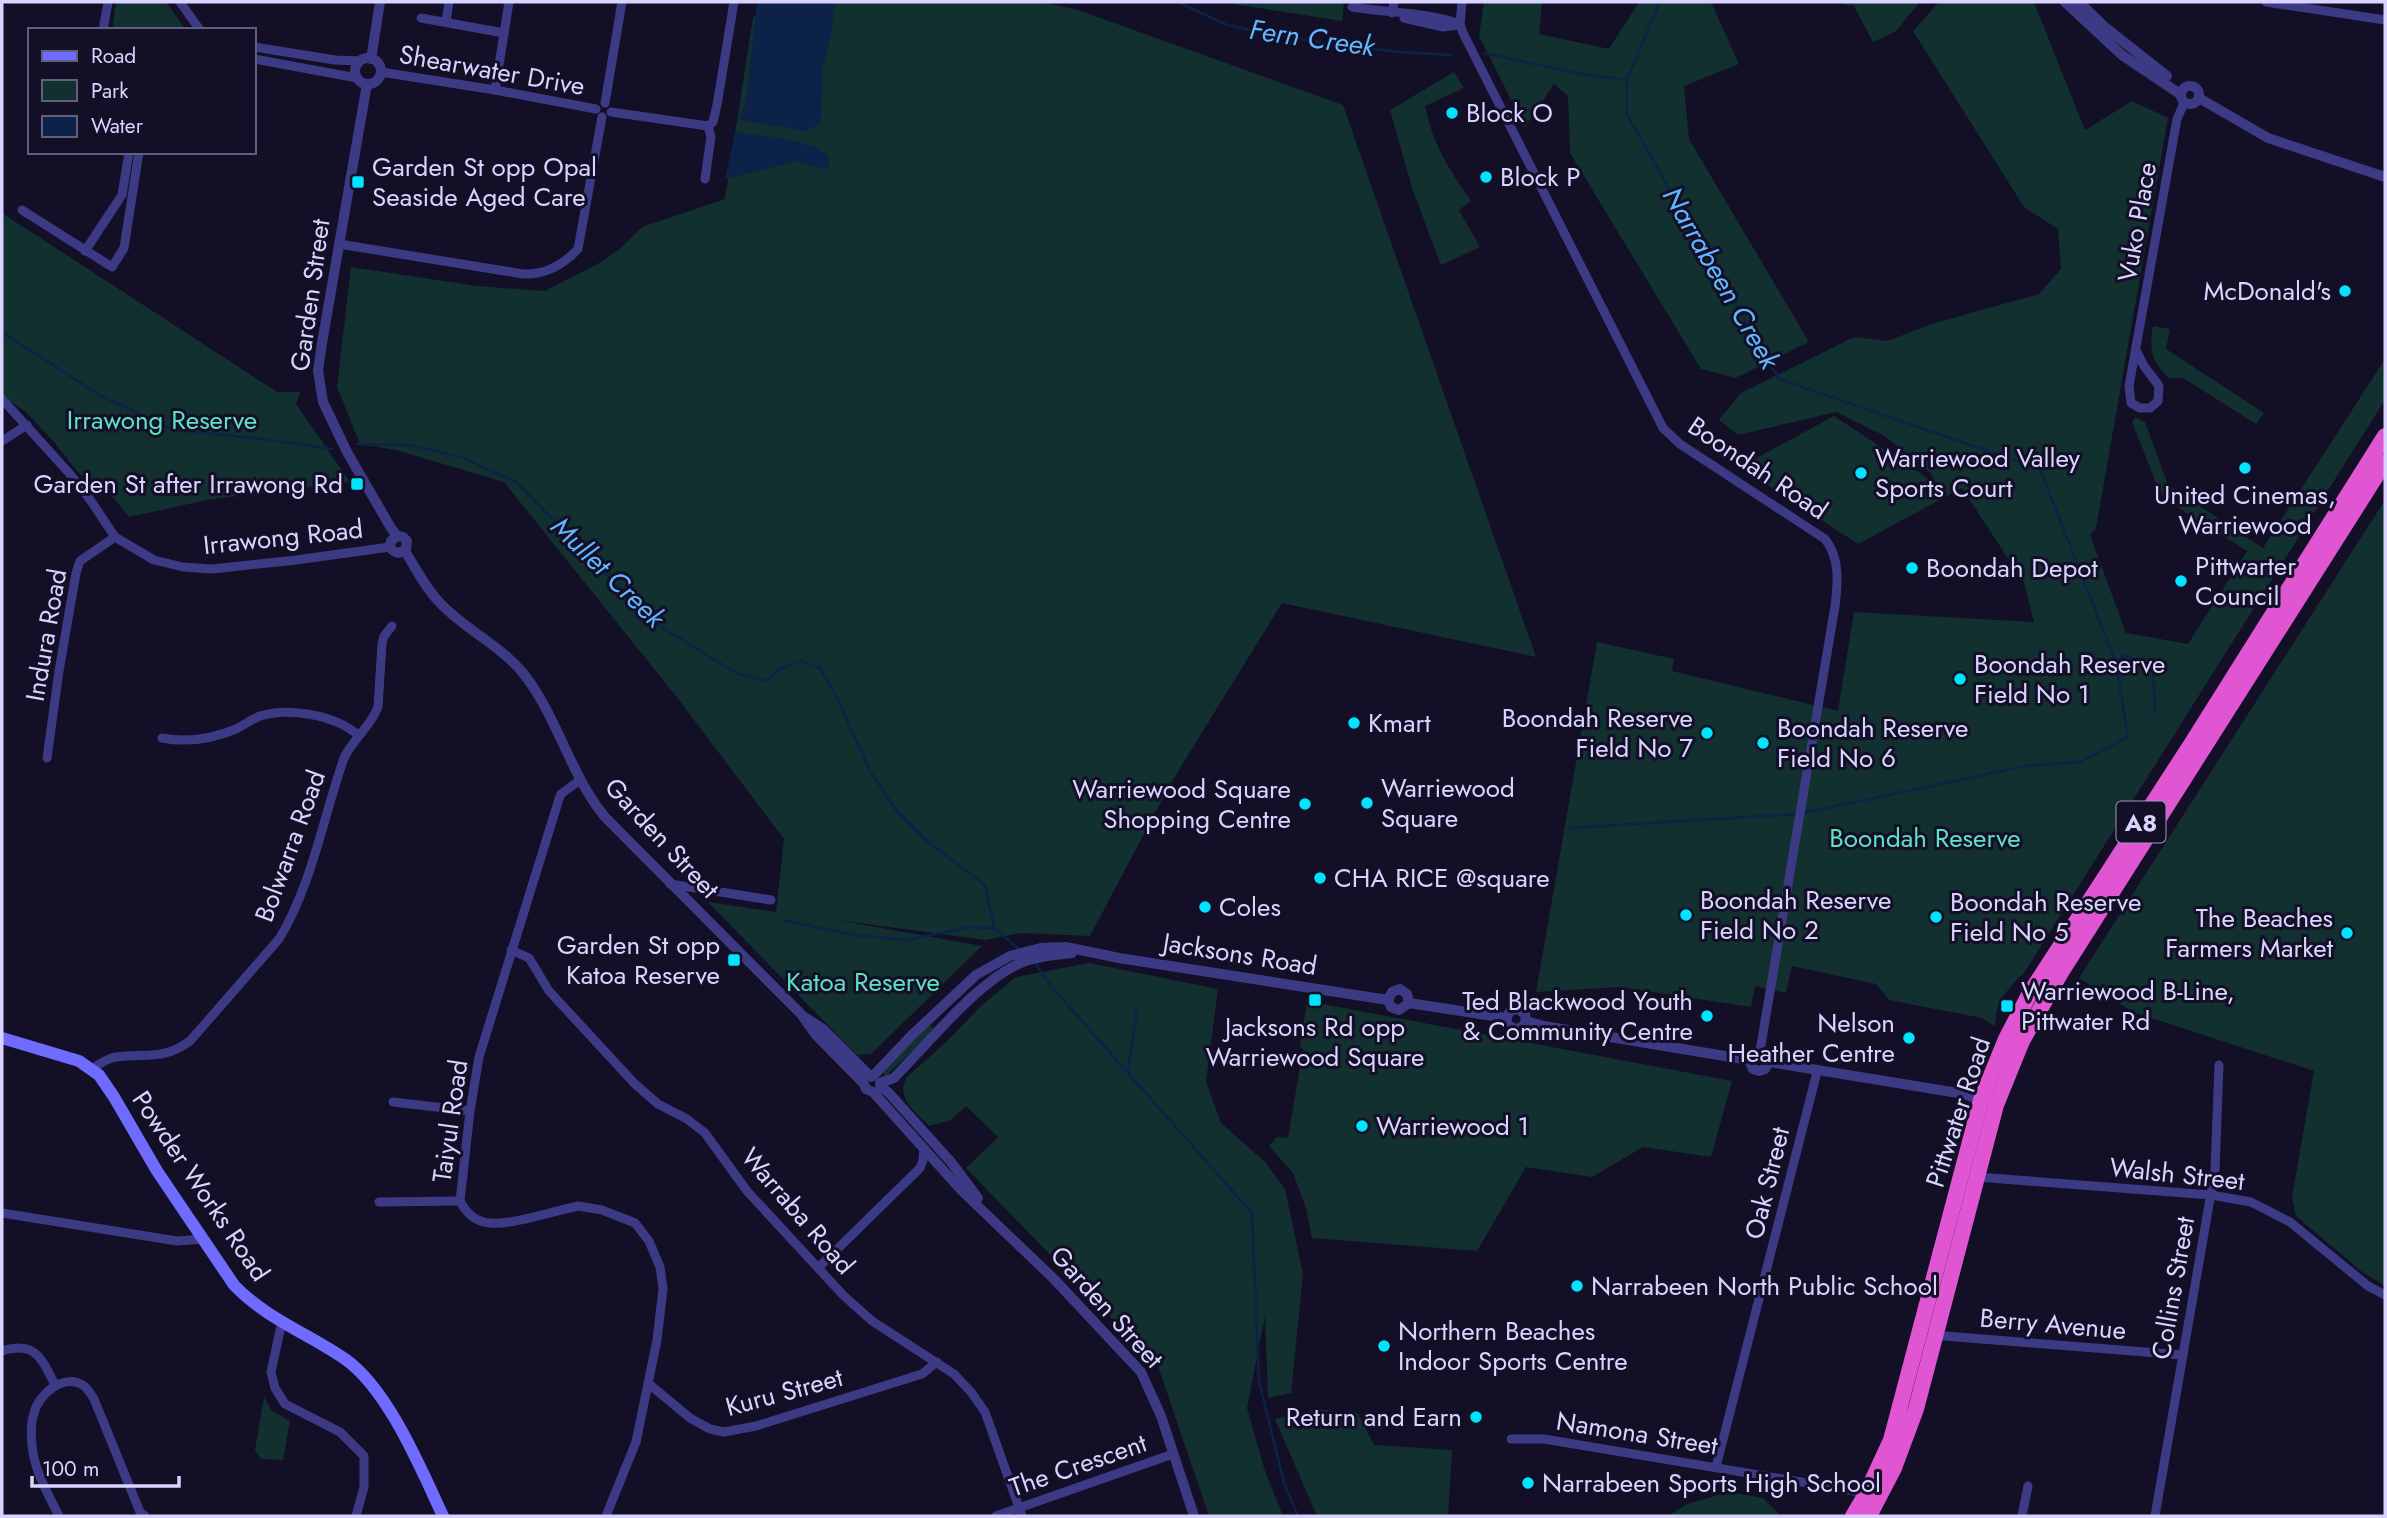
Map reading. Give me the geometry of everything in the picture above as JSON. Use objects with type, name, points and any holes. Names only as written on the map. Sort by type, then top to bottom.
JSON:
[{"type":"highway","name":"Pittwater Road","points":[[1853,1516],[1873,1497],[1906,1441],[1928,1334],[2001,1049],[2030,993],[2385,436]]},
{"type":"highway","name":"Pittwater Road","points":[[1928,1334],[1976,1177],[1988,1103],[2045,998],[2385,462]]},
{"type":"highway","name":"Pittwater Road","points":[[1869,1516],[1873,1497]]},
{"type":"main road","name":"Powder Works Road","points":[[2,1038],[79,1061],[106,1083],[157,1171],[234,1285],[248,1300],[346,1359],[367,1377],[402,1434],[443,1516]]},
{"type":"street","points":[[103,28],[108,2]]},
{"type":"street","points":[[180,2],[199,28]]},
{"type":"street","points":[[362,81],[356,68],[366,60],[380,2]]},
{"type":"street","points":[[446,22],[449,2]]},
{"type":"street","points":[[495,90],[509,2]]},
{"type":"street","points":[[339,244],[536,275],[566,261],[578,249],[603,113],[599,104],[605,103],[622,2]]},
{"type":"street","points":[[705,179],[711,137],[708,126],[713,122],[717,106],[734,2]]},
{"type":"street","points":[[1392,13],[1394,2]]},
{"type":"street","points":[[1352,7],[1432,17],[1460,24],[1462,2]]},
{"type":"street","points":[[2066,2],[2122,55],[2183,95]]},
{"type":"street","points":[[2079,2],[2193,104],[2199,98]]},
{"type":"street","points":[[2266,2],[2385,20]]},
{"type":"street","points":[[421,18],[504,33]]},
{"type":"street","name":"Boondah Road","points":[[1460,24],[1663,428],[1680,444],[1825,539],[1834,551],[1837,591],[1760,1051]]},
{"type":"street","points":[[256,47],[344,61],[366,60],[379,65],[381,72],[376,81],[362,81],[256,59]]},
{"type":"street","name":"Shearwater Drive","points":[[381,72],[495,90],[603,113],[708,126]]},
{"type":"street","name":"Garden Street","points":[[362,81],[318,371],[320,391],[347,452],[397,536]]},
{"type":"street","points":[[2183,95],[2187,86],[2195,87],[2199,98]]},
{"type":"street","name":"Vuko Place","points":[[2136,350],[2159,386],[2158,401],[2150,408],[2136,407],[2129,398],[2132,363],[2183,95]]},
{"type":"street","points":[[2199,98],[2268,138],[2385,177]]},
{"type":"street","points":[[85,251],[122,195],[129,154]]},
{"type":"street","points":[[22,210],[112,267],[124,247],[139,154]]},
{"type":"street","name":"Irrawong Road","points":[[2,399],[91,501],[115,537],[154,559],[183,568],[196,568],[296,560],[390,547]]},
{"type":"street","points":[[2,441],[27,425]]},
{"type":"street","points":[[397,536],[407,541],[405,551],[396,553],[390,547],[391,541],[397,536]]},
{"type":"street","name":"Indura Road","points":[[47,758],[76,573],[80,561],[115,537]]},
{"type":"street","name":"Garden Street","points":[[405,551],[426,587],[442,605],[520,670],[545,705],[589,798],[605,817],[801,1014],[822,1029],[951,1162],[995,1220]]},
{"type":"street","name":"Bolwarra Road","points":[[91,1069],[116,1057],[164,1055],[180,1048],[190,1041],[279,939],[288,925],[304,883],[344,758],[378,707],[382,644],[384,636],[392,626]]},
{"type":"street","points":[[162,738],[176,741],[200,740],[231,731],[260,717],[287,713],[339,723],[358,735]]},
{"type":"street","name":"Taiyul Road","points":[[580,780],[561,794],[559,799],[479,1057],[460,1201],[466,1212],[488,1223],[505,1222],[578,1206],[602,1210],[635,1223],[649,1241],[660,1267],[663,1289],[657,1340],[636,1443],[606,1516]]},
{"type":"street","points":[[670,884],[771,900]]},
{"type":"street","name":"Warraba Road","points":[[511,950],[529,958],[549,990],[635,1084],[658,1104],[687,1119],[705,1133],[747,1191],[842,1295],[872,1321],[937,1362],[962,1383],[985,1412],[1021,1512]]},
{"type":"street","name":"Jacksons Road","points":[[876,1085],[912,1035],[976,975],[1010,956],[1044,952],[1085,951],[1388,1000],[1395,1009],[1403,1009],[1409,1003],[1506,1018],[1508,1012],[1518,1009],[1525,1014],[1526,1021],[1544,1026],[1749,1060]]},
{"type":"street","name":"Jacksons Road","points":[[876,1085],[894,1078],[985,986],[1019,963],[1044,952]]},
{"type":"street","points":[[1760,1051],[1766,1054],[1769,1062],[1765,1069],[1759,1071],[1751,1066],[1749,1060],[1752,1054],[1760,1051]]},
{"type":"street","points":[[1769,1062],[1964,1094],[1988,1103]]},
{"type":"street","name":"Collins Street","points":[[2155,1516],[2211,1195],[2219,1065]]},
{"type":"street","name":"Oak Street","points":[[1716,1467],[1817,1072]]},
{"type":"street","name":"Garden Street","points":[[876,1085],[924,1148],[961,1190],[1054,1279],[1141,1372],[1152,1392],[1194,1516]]},
{"type":"street","points":[[393,1102],[470,1111]]},
{"type":"street","points":[[818,1268],[920,1168],[924,1148]]},
{"type":"street","points":[[920,1168],[941,1166]]},
{"type":"street","name":"Walsh Street","points":[[1976,1177],[2211,1195],[2251,1202],[2281,1216],[2368,1286],[2385,1294]]},
{"type":"street","points":[[379,1202],[460,1201]]},
{"type":"street","points":[[2,1213],[177,1241],[204,1239]]},
{"type":"street","points":[[282,1321],[271,1372],[275,1388],[285,1404],[340,1432],[364,1456],[364,1487],[356,1516]]},
{"type":"street","name":"Berry Avenue","points":[[1928,1334],[2183,1355]]},
{"type":"street","points":[[2,1351],[14,1347],[25,1348],[41,1356],[55,1385]]},
{"type":"street","name":"Kuru Street","points":[[649,1384],[690,1418],[710,1429],[724,1432],[756,1426],[922,1374],[937,1362]]},
{"type":"street","points":[[59,1516],[43,1485],[32,1447],[33,1414],[41,1397],[55,1385],[65,1382],[78,1383],[85,1387],[94,1399],[140,1512],[145,1516]]},
{"type":"street","name":"Namona Street","points":[[1511,1439],[1544,1439],[1716,1467],[1873,1497]]},
{"type":"street","name":"The Crescent","points":[[996,1516],[1021,1512],[1173,1454]]},
{"type":"street","points":[[2022,1516],[2028,1486]]},
{"type":"green space","points":[[116,2],[166,2],[185,28],[112,28]]},
{"type":"green space","name":"Katoa Reserve","points":[[785,2],[1042,2],[1078,10],[1343,105],[1536,657],[1282,603],[1172,781],[1090,936],[1021,933],[985,940],[837,920],[982,946],[871,1054],[857,1055],[708,902],[776,912],[784,839],[679,700],[504,482],[396,450],[360,444],[337,387],[351,267],[477,286],[545,291],[603,261],[642,227],[725,199],[753,17]]},
{"type":"green space","points":[[1220,2],[1344,2],[1342,21]]},
{"type":"green space","points":[[1484,2],[1542,2],[1539,34],[1609,49],[1639,2],[1711,2],[1739,64],[1684,86],[1689,139],[1809,342],[1735,378],[1701,369],[1570,153],[1568,96],[1554,84],[1525,127],[1479,36]]},
{"type":"green space","points":[[1832,2],[1920,2],[1895,32],[1873,42],[1854,6]]},
{"type":"green space","name":"Boondah Reserve","points":[[1939,2],[2034,2],[2085,130],[2132,101],[2168,118],[2096,528],[2090,535],[2126,633],[2188,644],[2247,551],[2186,513],[2160,493],[2132,422],[2135,417],[2145,422],[2168,485],[2263,548],[2385,359],[2385,400],[2024,973],[2003,997],[1997,1009],[1994,1026],[1982,1018],[1889,1000],[1876,984],[1792,966],[1786,993],[1755,986],[1751,1007],[1621,987],[1536,992],[1597,642],[1674,659],[1672,671],[1838,711],[1854,612],[2034,622],[2024,583],[1962,488],[1858,544],[1740,467],[1834,416],[1935,483],[1931,473],[1883,435],[1836,412],[1738,435],[1719,420],[1741,393],[1854,337],[1888,341],[1931,324],[2039,294],[2061,269],[2058,229],[2024,207],[1913,31]]},
{"type":"green space","points":[[1454,72],[1464,88],[1425,106],[1432,133],[1443,156],[1471,201],[1459,210],[1480,247],[1441,265],[1413,191],[1390,110]]},
{"type":"green space","name":"Irrawong Reserve","points":[[2,213],[277,392],[300,392],[296,404],[350,482],[207,500],[129,517],[108,491],[94,487],[77,471],[25,411],[2,396]]},
{"type":"green space","points":[[2153,326],[2170,329],[2166,349],[2264,413],[2256,424],[2183,378],[2169,378],[2158,366],[2153,354]]},
{"type":"green space","points":[[2385,500],[2385,1286],[2361,1271],[2296,1216],[2292,1197],[2314,1071],[2133,1012],[2079,978]]},
{"type":"green space","points":[[1089,963],[1218,989],[1206,1082],[1221,1123],[1265,1162],[1285,1189],[1303,1274],[1291,1393],[1268,1398],[1265,1316],[1247,1408],[1265,1471],[1283,1516],[1209,1516],[1158,1366],[966,1168],[998,1137],[966,1106],[951,1120],[929,1126],[905,1098],[903,1091],[907,1077],[982,1005],[1016,977]]},
{"type":"green space","points":[[1307,1001],[1732,1081],[1711,1157],[1643,1147],[1592,1177],[1526,1167],[1477,1251],[1312,1238],[1306,1208],[1293,1173],[1269,1146],[1277,1137],[1288,1138],[1303,1049],[1300,1047]]},
{"type":"green space","points":[[930,1024],[935,1030],[886,1076],[882,1072]]},
{"type":"green space","points":[[264,1397],[271,1410],[290,1421],[283,1460],[261,1459],[255,1450]]},
{"type":"green space","points":[[1315,1409],[1358,1414],[1374,1445],[1452,1450],[1448,1516],[1317,1516],[1275,1419]]},
{"type":"green space","points":[[1729,1492],[1763,1498],[1781,1516],[1668,1516],[1687,1504]]},
{"type":"water","points":[[757,2],[835,2],[832,32],[822,71],[821,123],[806,131],[740,120],[747,95]]},
{"type":"water","points":[[735,132],[784,139],[810,146],[827,155],[829,166],[824,169],[797,161],[725,179]]},
{"type":"waterway","name":"Fern Creek","points":[[1178,2],[1227,25],[1289,38],[1399,52],[1451,55]]},
{"type":"waterway","name":"Narrabeen Creek","points":[[1660,2],[1627,80],[1627,115],[1779,379],[2040,469],[2116,663],[2128,737],[2080,762],[2026,766],[1803,813]]},
{"type":"waterway","name":"Fern Creek","points":[[1484,53],[1576,73],[1627,80]]},
{"type":"waterway","name":"Mullet Creek","points":[[2,332],[101,396],[174,430],[333,449]]},
{"type":"waterway","name":"Mullet Creek","points":[[357,444],[410,445],[461,457],[516,482],[653,622],[738,674],[766,681],[780,669],[801,661],[820,668],[838,700],[870,771],[896,810],[927,841],[985,885],[994,928],[1019,949]]},
{"type":"waterway","name":"Narrabeen Creek","points":[[2117,662],[2124,655],[2153,667],[2155,713]]},
{"type":"waterway","name":"Narrabeen Creek","points":[[1569,828],[1797,814]]},
{"type":"waterway","points":[[782,920],[855,935],[907,940],[969,927],[993,928]]},
{"type":"waterway","points":[[1035,963],[1051,986],[1252,1213],[1259,1381],[1284,1483],[1298,1516]]},
{"type":"waterway","points":[[1128,1071],[1137,1008]]},
{"type":"place","name":"Block O","points":[[1452,113]]},
{"type":"place","name":"Block P","points":[[1486,177]]},
{"type":"place","name":"Garden St opp Opal Seaside Aged Care","points":[[358,182]]},
{"type":"place","name":"McDonald's","points":[[2345,291]]},
{"type":"place","name":"United Cinemas, Warriewood","points":[[2245,468]]},
{"type":"place","name":"Warriewood Valley Sports Court","points":[[1861,473]]},
{"type":"place","name":"Garden St after Irrawong Rd","points":[[357,484]]},
{"type":"place","name":"Boondah Depot","points":[[1912,568]]},
{"type":"place","name":"Pittwarter Council","points":[[2181,581]]},
{"type":"place","name":"Boondah Reserve Field No 1","points":[[1960,679]]},
{"type":"place","name":"Kmart","points":[[1354,723]]},
{"type":"place","name":"Boondah Reserve Field No 7","points":[[1707,733]]},
{"type":"place","name":"Boondah Reserve Field No 6","points":[[1763,743]]},
{"type":"place","name":"Warriewood Square","points":[[1367,803]]},
{"type":"place","name":"Warriewood Square Shopping Centre","points":[[1305,804]]},
{"type":"place","name":"CHA RICE @square","points":[[1320,878]]},
{"type":"place","name":"Coles","points":[[1205,907]]},
{"type":"place","name":"Boondah Reserve Field No 2","points":[[1686,915]]},
{"type":"place","name":"Boondah Reserve Field No 5","points":[[1936,917]]},
{"type":"place","name":"The Beaches Farmers Market","points":[[2347,933]]},
{"type":"place","name":"Garden St opp Katoa Reserve","points":[[734,960]]},
{"type":"place","name":"Jacksons Rd opp Warriewood Square","points":[[1315,1000]]},
{"type":"place","name":"Warriewood B-Line, Pittwater Rd","points":[[2007,1006]]},
{"type":"place","name":"Ted Blackwood Youth & Community Centre","points":[[1707,1016]]},
{"type":"place","name":"Nelson Heather Centre","points":[[1909,1038]]},
{"type":"place","name":"Warriewood 1","points":[[1362,1126]]},
{"type":"place","name":"Narrabeen North Public School","points":[[1577,1286]]},
{"type":"place","name":"Northern Beaches Indoor Sports Centre","points":[[1384,1346]]},
{"type":"place","name":"Return and Earn","points":[[1476,1417]]},
{"type":"place","name":"Narrabeen Sports High School","points":[[1528,1483]]}]
